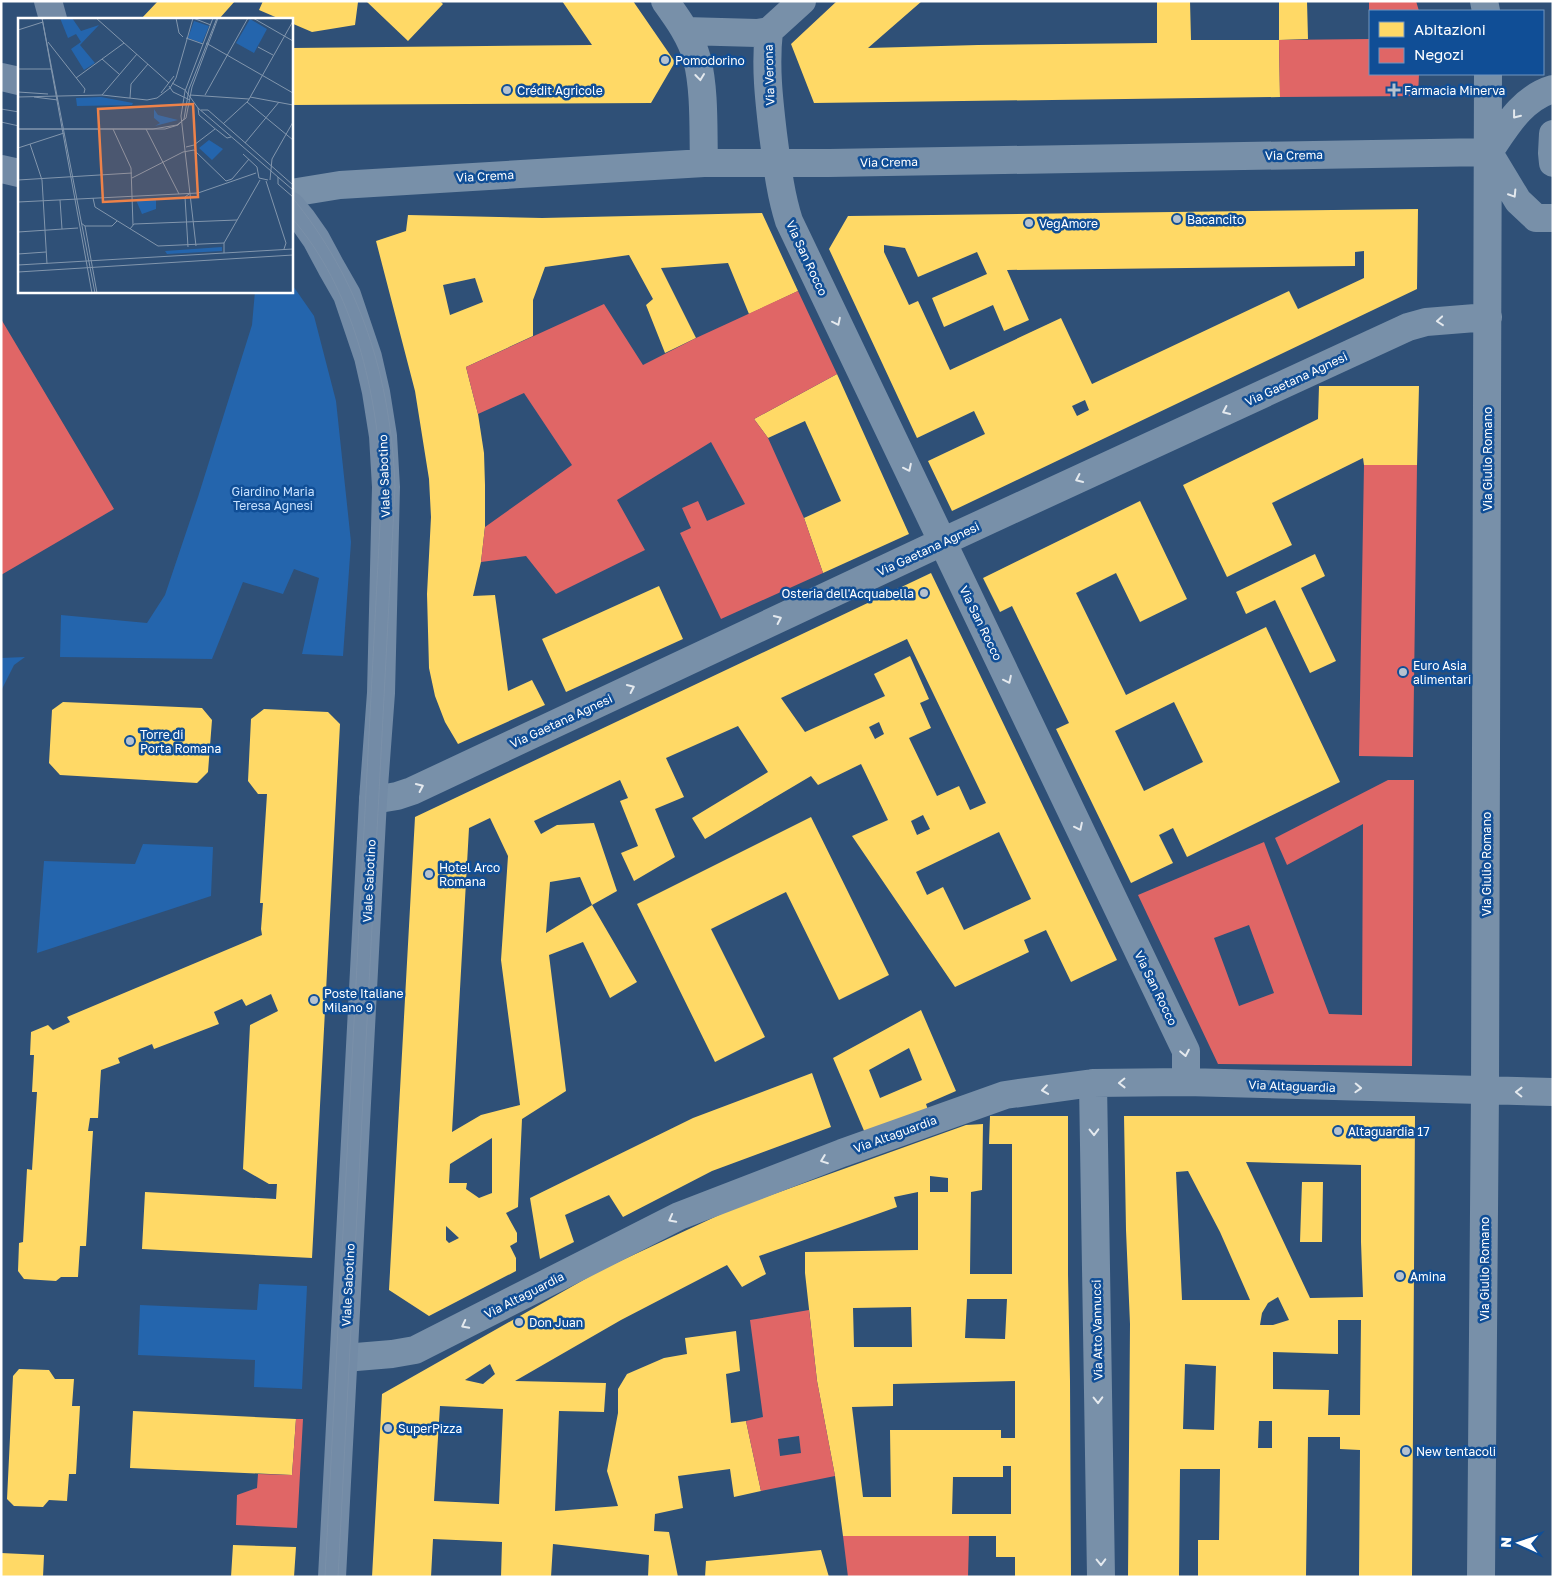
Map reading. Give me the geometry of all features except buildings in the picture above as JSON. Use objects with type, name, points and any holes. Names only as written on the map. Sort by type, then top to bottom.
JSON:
[{"type":"street","points":[[48,1],[53,18]]},
{"type":"street","points":[[665,1],[685,31],[697,58],[700,75],[704,163]]},
{"type":"street","name":"Via Verona","points":[[776,163],[767,66],[769,31],[802,1]]},
{"type":"street","points":[[685,31],[757,33],[769,31]]},
{"type":"street","name":"Via Giulio Romano","points":[[1481,1577],[1485,1091],[1488,75]]},
{"type":"street","points":[[1,77],[18,80]]},
{"type":"street","points":[[1553,89],[1543,92],[1522,107],[1489,152],[1518,202],[1536,218],[1553,218]]},
{"type":"street","points":[[1553,134],[1553,163]]},
{"type":"street","name":"Via Crema","points":[[292,193],[340,185],[704,163],[839,163],[1489,152]]},
{"type":"street","name":"Via San Rocco","points":[[776,163],[783,203],[789,221],[1186,1051],[1186,1082]]},
{"type":"street","points":[[1,169],[18,173]]},
{"type":"street","name":"Viale Sabotino","points":[[292,207],[316,239],[348,295],[368,358],[376,392],[383,436],[386,487],[381,693],[373,800],[332,1577]]},
{"type":"street","name":"Via Gaetana Agnesi","points":[[373,800],[412,791],[942,542],[1408,327],[1426,322],[1488,317]]},
{"type":"street","name":"Via Altaguardia","points":[[344,1358],[415,1350],[679,1216],[842,1153],[1005,1095],[1093,1083],[1186,1082],[1553,1092]]},
{"type":"street","name":"Via Atto Vannucci","points":[[1093,1083],[1101,1577]]},
{"type":"green space","name":"Giardino Maria Teresa Agnesi","points":[[292,284],[314,316],[336,401],[351,542],[343,656],[302,654],[319,578],[294,569],[283,594],[243,582],[212,659],[60,657],[61,615],[147,623],[165,595],[252,325],[255,292],[292,292]]},
{"type":"green space","points":[[25,657],[14,665],[1,691],[1,658]]},
{"type":"green space","points":[[1553,742],[1553,1034],[1552,1035],[1552,1012]]},
{"type":"green space","points":[[143,844],[213,847],[211,896],[37,953],[44,861],[135,864]]},
{"type":"green space","points":[[259,1284],[307,1286],[302,1389],[254,1387],[255,1360],[138,1355],[140,1305],[257,1310]]},
{"type":"tram line","points":[[1,109],[18,112]]},
{"type":"tram line","points":[[1,122],[18,126]]},
{"type":"tram line","points":[[292,197],[315,228],[336,262],[354,297],[368,332],[387,408],[395,487],[338,1577]]},
{"type":"tram line","points":[[292,218],[313,246],[332,277],[347,310],[359,344],[375,415],[382,486],[325,1577]]},
{"type":"place","name":"Pomodorino","points":[[665,60]]},
{"type":"place","name":"Crédit Agricole","points":[[507,90]]},
{"type":"place","name":"Farmacia Minerva","points":[[1394,90]]},
{"type":"place","name":"Bacancito","points":[[1177,219]]},
{"type":"place","name":"VegAmore","points":[[1029,223]]},
{"type":"place","name":"Osteria dell'Acquabella","points":[[924,593]]},
{"type":"place","name":"Euro Asia alimentari","points":[[1403,672]]},
{"type":"place","name":"Torre di Porta Romana","points":[[130,741]]},
{"type":"place","name":"Hotel Arco Romana","points":[[429,874]]},
{"type":"place","name":"Poste Italiane Milano 9","points":[[314,1000]]},
{"type":"place","name":"Altaguardia 17","points":[[1338,1131]]},
{"type":"place","name":"Amina","points":[[1400,1276]]},
{"type":"place","name":"Don Juan","points":[[519,1322]]},
{"type":"place","name":"SuperPizza","points":[[388,1428]]},
{"type":"place","name":"New tentacoli","points":[[1406,1451]]}]
